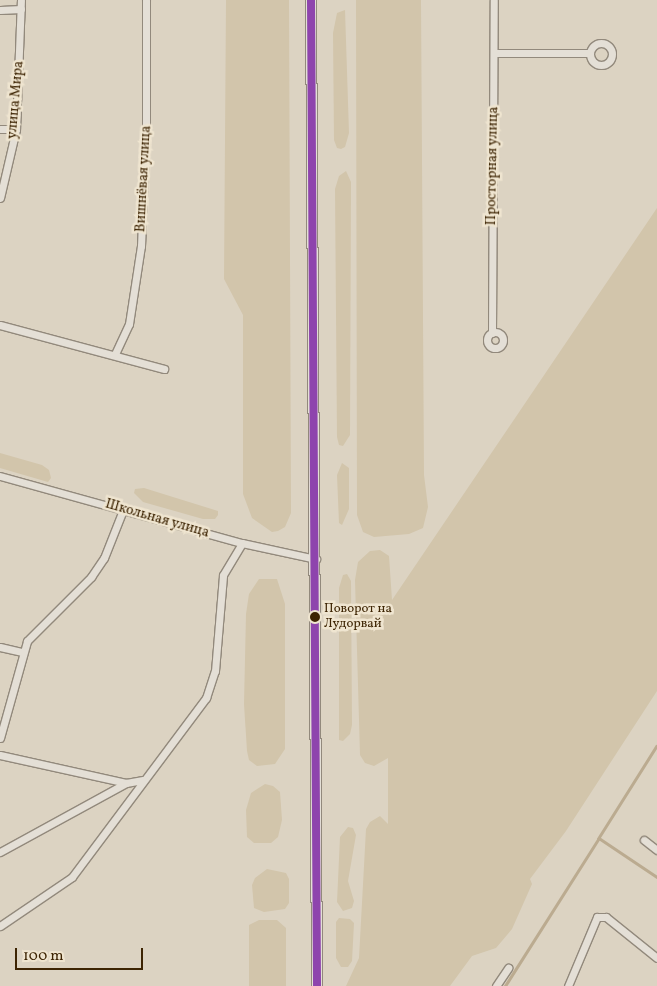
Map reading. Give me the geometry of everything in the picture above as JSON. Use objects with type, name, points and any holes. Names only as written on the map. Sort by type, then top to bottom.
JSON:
[{"type":"main road","points":[[311,0],[316,559],[317,986]]},
{"type":"street","name":"улица Мира","points":[[0,198],[16,129],[21,0]]},
{"type":"street","name":"Вишнёвая улица","points":[[115,354],[129,324],[141,246],[146,127],[146,0]]},
{"type":"street","name":"Просторная улица","points":[[492,333],[494,0]]},
{"type":"street","points":[[0,10],[21,9]]},
{"type":"street","points":[[494,53],[590,53]]},
{"type":"street","points":[[0,130],[16,129]]},
{"type":"street","points":[[0,324],[164,369]]},
{"type":"street","name":"Школьная улица","points":[[0,476],[242,543],[316,559]]},
{"type":"street","points":[[0,738],[22,652],[38,628],[91,577],[104,558],[123,510]]},
{"type":"street","points":[[0,926],[72,877],[210,690],[215,671],[223,575],[242,543]]},
{"type":"street","points":[[0,647],[22,652]]},
{"type":"street","points":[[0,754],[126,783]]},
{"type":"street","points":[[0,852],[126,783],[143,780]]},
{"type":"street","points":[[644,840],[657,850]]},
{"type":"street","points":[[568,986],[593,920],[606,917],[657,958]]},
{"type":"street","points":[[496,986],[508,968]]},
{"type":"shaded area","points":[[226,0],[289,0],[291,513],[285,527],[272,532],[252,518],[243,494],[243,315],[224,279]]},
{"type":"shaded area","points":[[356,0],[421,0],[424,475],[428,507],[423,528],[409,534],[374,537],[363,532],[357,515]]},
{"type":"shaded area","points":[[345,10],[349,133],[345,147],[341,149],[337,148],[334,140],[333,33],[337,13]]},
{"type":"shaded area","points":[[346,171],[351,182],[350,435],[343,446],[339,445],[337,437],[335,189],[339,176]]},
{"type":"shaded area","points":[[657,208],[657,691],[566,831],[530,879],[532,884],[512,929],[496,948],[472,956],[450,986],[346,986],[359,958],[366,829],[370,822],[380,816],[388,824],[388,758],[374,766],[365,763],[360,755],[355,580],[358,562],[370,551],[380,550],[389,556],[392,600]]},
{"type":"shaded area","points":[[0,453],[42,465],[49,470],[51,478],[48,482],[0,468]]},
{"type":"shaded area","points":[[342,463],[349,468],[349,509],[342,525],[339,523],[337,475]]},
{"type":"shaded area","points":[[144,488],[218,511],[218,515],[215,519],[203,519],[143,502],[134,493],[135,489]]},
{"type":"shaded area","points":[[347,574],[351,581],[352,725],[350,734],[343,741],[339,740],[339,588],[343,575]]},
{"type":"shaded area","points":[[259,579],[277,579],[285,604],[285,749],[275,764],[257,766],[249,760],[247,751],[244,704],[246,614],[249,594]]},
{"type":"shaded area","points":[[265,784],[273,786],[280,792],[282,820],[278,837],[271,843],[254,843],[247,837],[246,810],[251,793]]},
{"type":"shaded area","points":[[348,827],[353,828],[356,835],[348,881],[354,901],[352,908],[343,911],[337,902],[340,837]]},
{"type":"shaded area","points":[[267,869],[286,873],[289,879],[289,903],[285,909],[264,912],[254,908],[252,885],[255,878]]},
{"type":"shaded area","points":[[339,918],[350,919],[354,923],[352,961],[348,967],[341,967],[336,958],[336,922]]},
{"type":"shaded area","points":[[259,920],[277,920],[286,928],[286,986],[249,986],[249,925]]},
{"type":"waterway","points":[[657,746],[599,838],[657,877]]},
{"type":"waterway","points":[[505,986],[599,838]]},
{"type":"transit line","points":[[311,0],[317,986]]},
{"type":"place","name":"Поворот на Лудорвай","points":[[315,617]]}]
